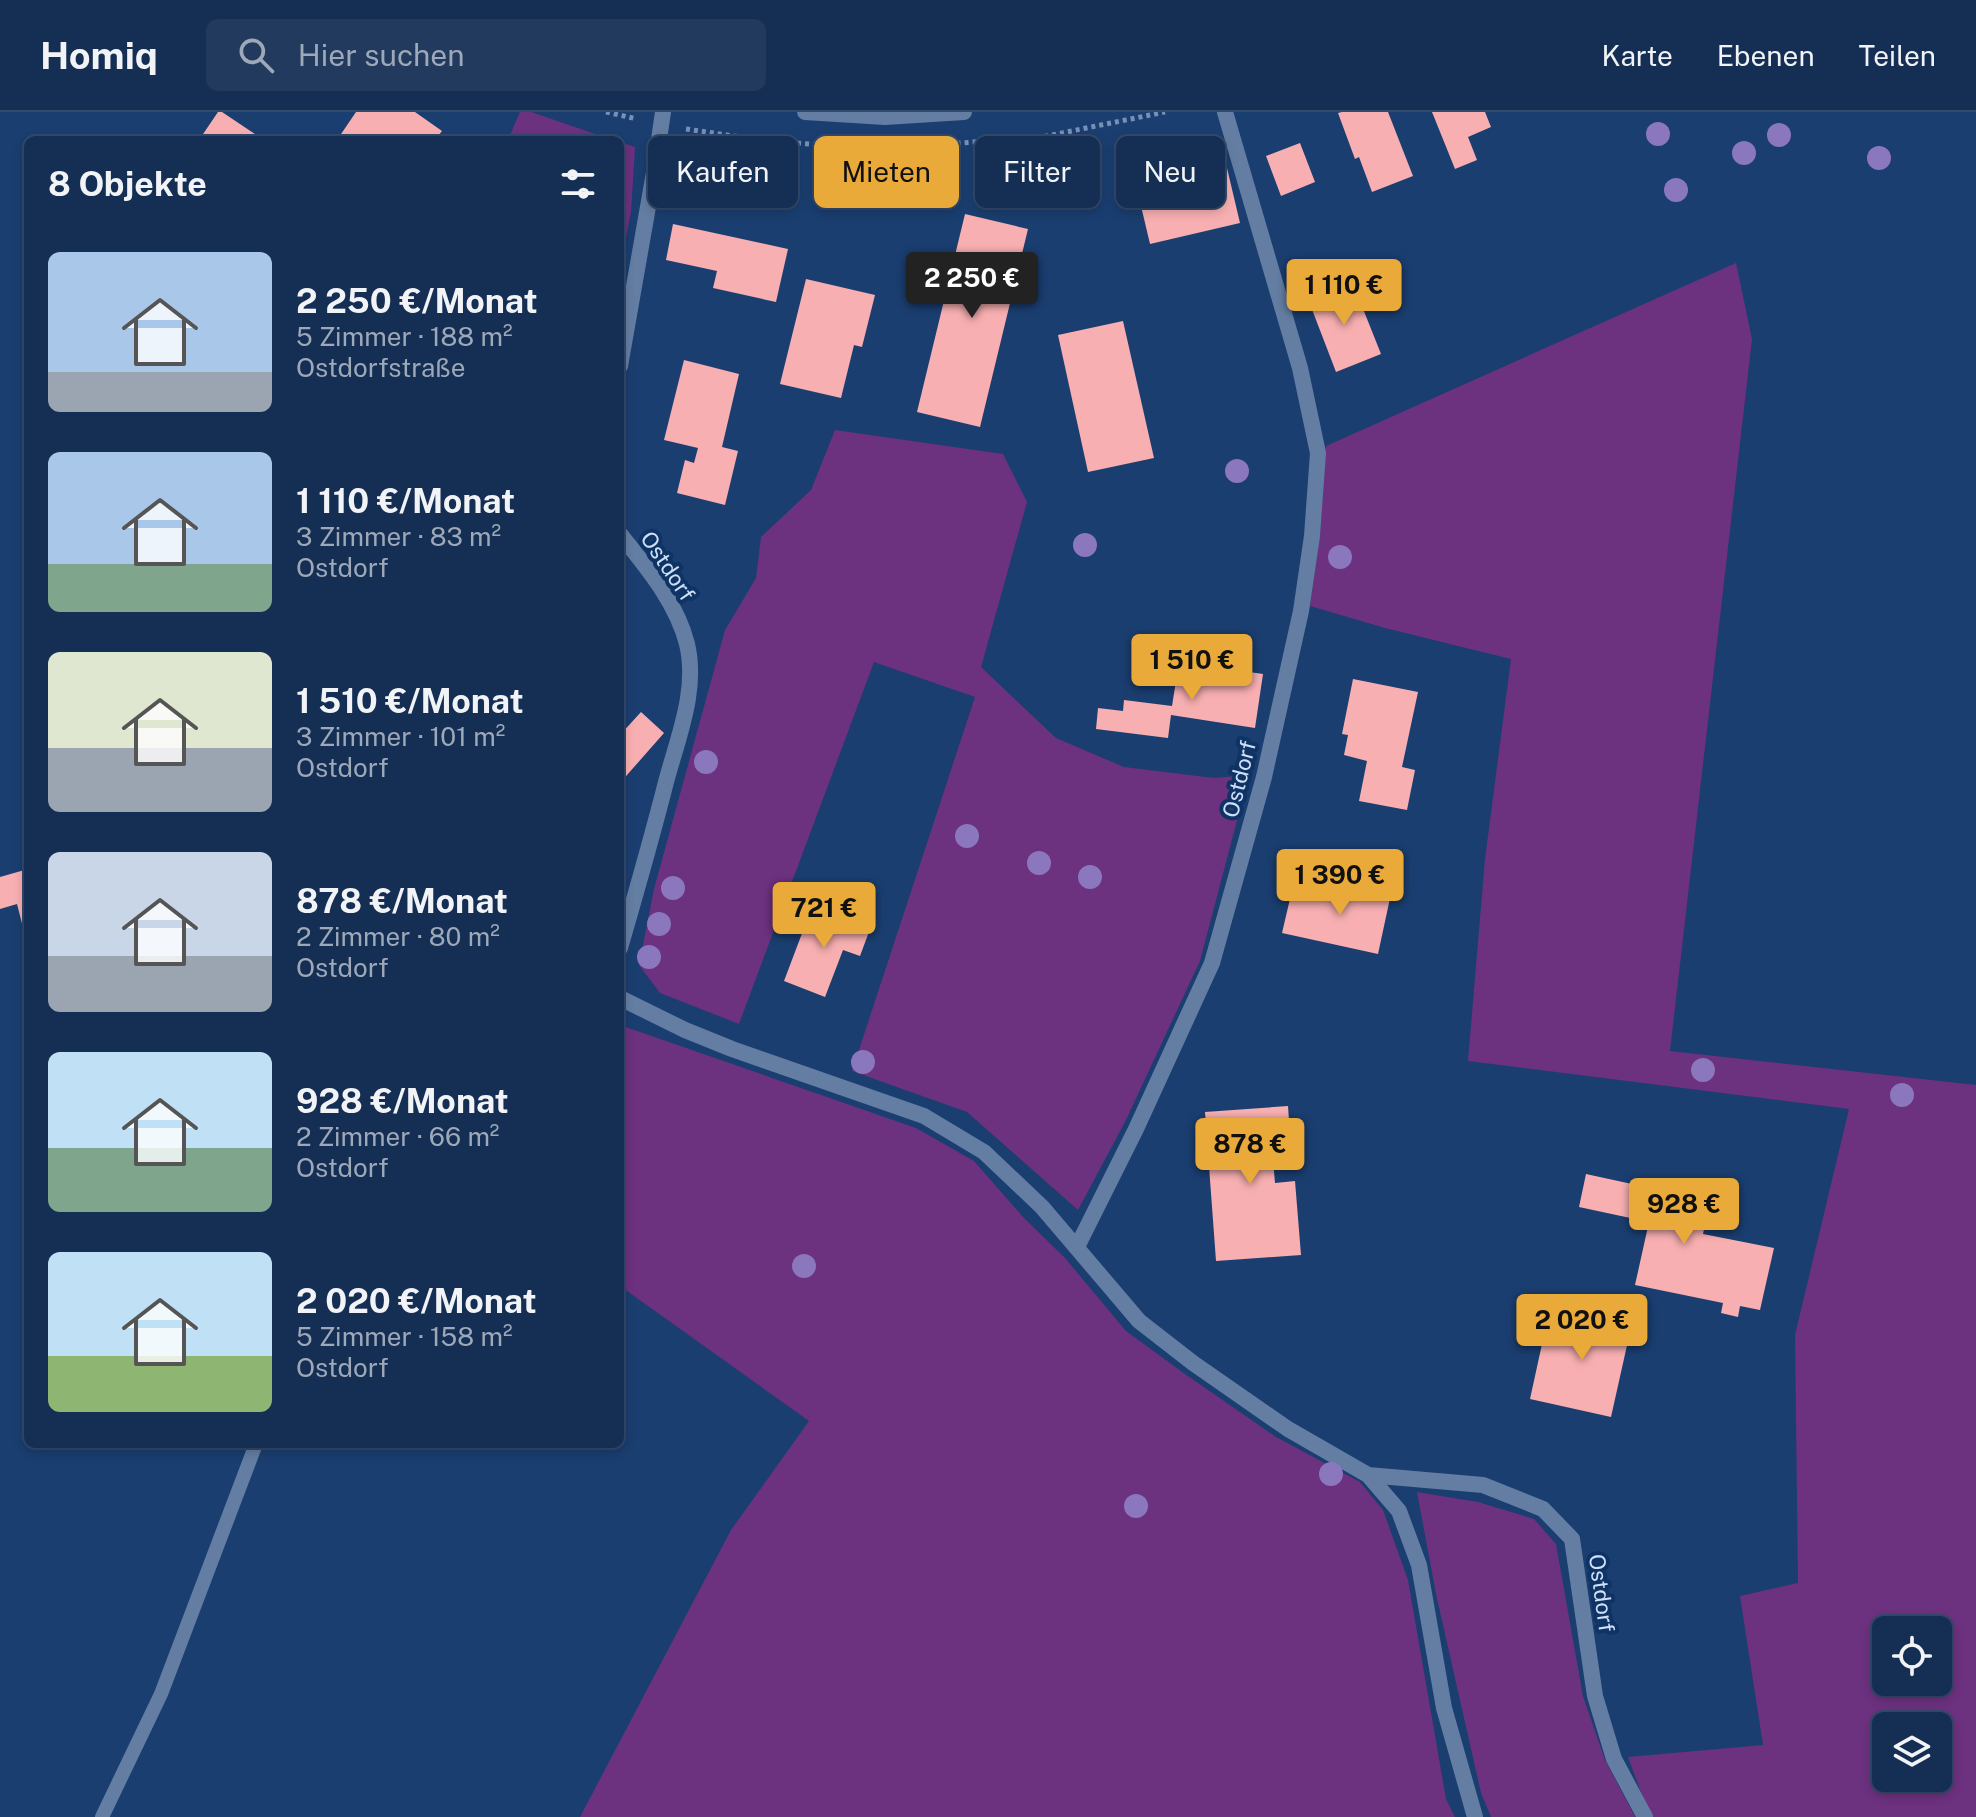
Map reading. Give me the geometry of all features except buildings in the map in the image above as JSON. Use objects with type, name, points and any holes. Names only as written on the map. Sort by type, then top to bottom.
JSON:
[{"type":"street","points":[[624,343],[663,112]]},
{"type":"street","points":[[805,112],[964,112]]},
{"type":"street","name":"Ostdorf","points":[[1077,1247],[1136,1129],[1212,963],[1264,777],[1301,611],[1312,536],[1318,453],[1300,368],[1225,112]]},
{"type":"street","name":"Ostdorf","points":[[624,539],[651,573],[679,623],[686,641],[691,686],[624,934]]},
{"type":"street","name":"Ostdorf","points":[[624,1000],[732,1049],[924,1116],[984,1152],[1042,1207],[1139,1321],[1288,1429],[1368,1475],[1399,1511],[1419,1565],[1444,1708],[1475,1817]]},
{"type":"street","name":"Ostdorf","points":[[1368,1475],[1483,1485],[1543,1509],[1572,1539],[1595,1696],[1614,1759],[1645,1817]]},
{"type":"lane","points":[[102,1817],[161,1694],[254,1448]]},
{"type":"shaded area","points":[[520,112],[531,112],[601,136],[510,136]]},
{"type":"shaded area","points":[[624,143],[635,147],[631,212],[624,247]]},
{"type":"shaded area","points":[[1736,263],[1752,339],[1670,1051],[1976,1085],[1976,1817],[1650,1817],[1628,1757],[1763,1745],[1740,1596],[1798,1583],[1795,1335],[1849,1109],[1468,1061],[1485,859],[1511,659],[1310,606],[1320,534],[1326,446]]},
{"type":"shaded area","points":[[835,430],[1003,454],[1027,502],[981,667],[1056,738],[1124,767],[1214,778],[1249,775],[1200,961],[1125,1122],[1078,1210],[967,1112],[852,1071],[975,697],[874,662],[739,1024],[660,993],[639,965],[654,889],[725,630],[756,578],[761,537],[811,490]]},
{"type":"shaded area","points":[[624,1026],[916,1128],[974,1161],[1023,1217],[1065,1258],[1126,1331],[1276,1437],[1360,1482],[1383,1510],[1408,1580],[1446,1799],[1455,1817],[580,1817],[731,1530],[809,1421],[624,1289]]},
{"type":"shaded area","points":[[1417,1492],[1478,1502],[1534,1519],[1556,1544],[1583,1696],[1605,1760],[1635,1817],[1491,1817],[1481,1793],[1436,1594]]}]
